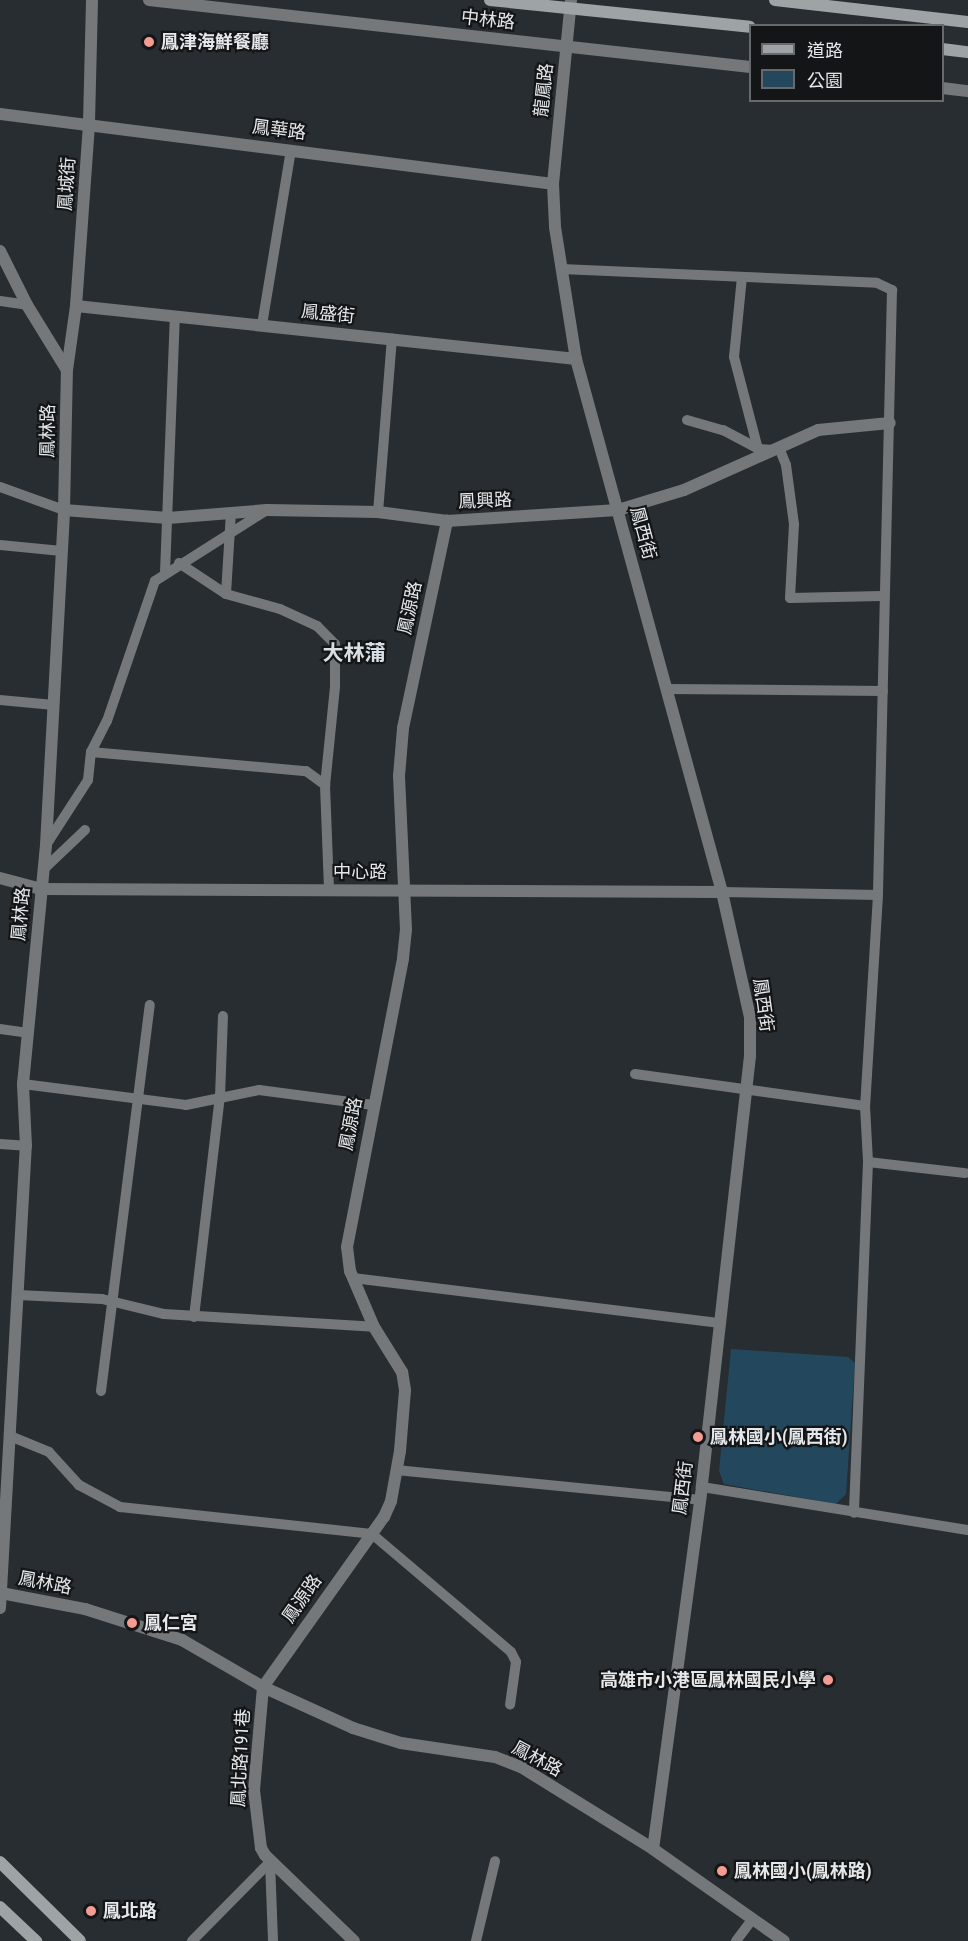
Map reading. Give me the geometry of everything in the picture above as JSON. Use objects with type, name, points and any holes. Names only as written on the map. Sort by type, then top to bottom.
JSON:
[{"type":"street","name":"鳳城街","points":[[67,370],[76,306],[89,123],[92,0]]},
{"type":"street","name":"中林路","points":[[149,0],[749,67]]},
{"type":"street","name":"中林路","points":[[490,0],[571,3],[749,27]]},
{"type":"street","points":[[775,0],[968,22]]},
{"type":"street","name":"龍鳳路","points":[[553,184],[571,3]]},
{"type":"street","points":[[944,49],[968,52]]},
{"type":"street","points":[[944,88],[968,91]]},
{"type":"street","name":"鳳華路","points":[[0,114],[89,123],[553,184]]},
{"type":"street","name":"鳳西街","points":[[553,184],[561,269],[576,359],[722,892],[750,1017],[746,1091],[701,1494],[653,1849]]},
{"type":"street","points":[[0,251],[27,304],[67,370]]},
{"type":"street","name":"鳳盛街","points":[[76,306],[576,359]]},
{"type":"street","name":"鳳林路","points":[[67,370],[64,510],[46,845],[23,1084],[26,1146],[10,1436],[4,1449],[1,1593],[85,1609],[182,1640],[263,1687],[353,1728],[392,1740],[495,1757],[521,1767],[653,1849],[751,1921],[784,1941]]},
{"type":"street","name":"鳳興路","points":[[64,510],[168,518],[267,510],[378,512],[447,520],[618,510],[684,490],[836,425],[890,423]]},
{"type":"street","name":"鳳源路","points":[[263,1687],[372,1534],[391,1501],[396,1470],[405,1390],[402,1371],[374,1327],[353,1278],[348,1235],[403,958],[399,776],[404,728],[447,520]]},
{"type":"street","name":"中心路","points":[[0,878],[41,889],[722,892]]},
{"type":"street","points":[[0,1608],[1,1593]]},
{"type":"street","name":"鳳北路191巷","points":[[263,1687],[254,1790],[261,1848],[270,1862]]},
{"type":"street","points":[[270,1862],[354,1941]]},
{"type":"street","points":[[0,1863],[80,1941]]},
{"type":"street","points":[[0,1907],[36,1941]]},
{"type":"lane","points":[[262,326],[291,150]]},
{"type":"lane","points":[[561,269],[887,285],[894,300],[882,596],[883,691],[878,895],[865,1106],[868,1162],[854,1513]]},
{"type":"lane","points":[[742,277],[735,357],[758,449]]},
{"type":"lane","points":[[0,301],[27,304]]},
{"type":"lane","points":[[165,573],[175,316]]},
{"type":"lane","points":[[378,512],[392,339]]},
{"type":"lane","points":[[687,420],[723,430],[758,449],[780,450],[786,465],[794,524],[790,598],[882,596]]},
{"type":"lane","points":[[0,487],[64,510]]},
{"type":"lane","points":[[46,845],[88,780],[91,752],[107,721],[155,580],[179,562],[267,510]]},
{"type":"lane","points":[[226,594],[231,513]]},
{"type":"lane","points":[[0,545],[62,551]]},
{"type":"lane","points":[[179,562],[226,594],[280,609],[308,622],[335,644],[335,687],[325,785],[329,890]]},
{"type":"lane","points":[[667,689],[883,691]]},
{"type":"lane","points":[[0,700],[54,705]]},
{"type":"lane","points":[[91,752],[306,771],[325,785]]},
{"type":"lane","points":[[43,870],[85,830]]},
{"type":"lane","points":[[722,892],[878,895]]},
{"type":"lane","points":[[101,1391],[150,1005]]},
{"type":"lane","points":[[194,1317],[220,1097],[223,1016]]},
{"type":"lane","points":[[0,1029],[28,1032]]},
{"type":"lane","points":[[635,1074],[865,1106]]},
{"type":"lane","points":[[23,1084],[186,1105],[259,1090],[373,1105]]},
{"type":"lane","points":[[0,1144],[26,1146]]},
{"type":"lane","points":[[868,1162],[965,1173]]},
{"type":"lane","points":[[353,1278],[720,1323]]},
{"type":"lane","points":[[18,1295],[112,1302],[143,1312],[194,1317],[374,1327]]},
{"type":"lane","points":[[10,1436],[50,1452],[79,1485],[120,1506],[372,1534],[511,1652],[516,1662],[510,1705]]},
{"type":"lane","points":[[396,1470],[701,1494],[968,1530]]},
{"type":"lane","points":[[476,1941],[495,1861]]},
{"type":"lane","points":[[192,1941],[270,1862]]},
{"type":"lane","points":[[270,1862],[273,1941]]},
{"type":"lane","points":[[736,1941],[751,1921]]},
{"type":"green space","points":[[731,1349],[848,1357],[855,1363],[846,1494],[836,1504],[724,1484],[719,1471]]},
{"type":"place","name":"鳳津海鮮餐廳","points":[[149,42]]},
{"type":"place","name":"鳳林國小(鳳西街)","points":[[698,1437]]},
{"type":"place","name":"鳳仁宮","points":[[132,1623]]},
{"type":"place","name":"高雄市小港區鳳林國民小學","points":[[828,1680]]},
{"type":"place","name":"鳳林國小(鳳林路)","points":[[722,1871]]},
{"type":"place","name":"鳳北路","points":[[91,1911]]},
{"type":"district","name":"大林蒲","points":[[354,653]]}]
